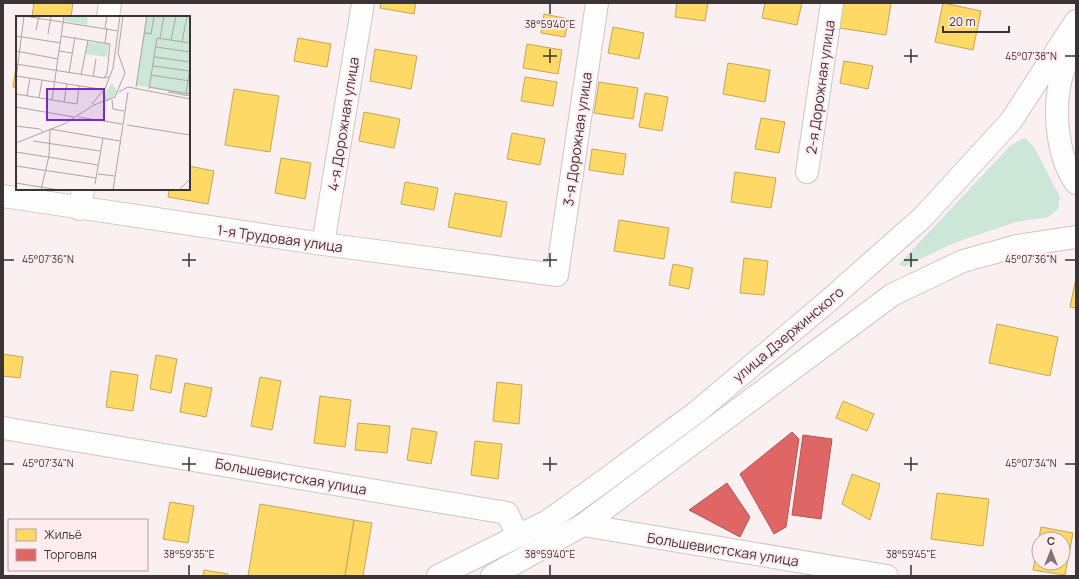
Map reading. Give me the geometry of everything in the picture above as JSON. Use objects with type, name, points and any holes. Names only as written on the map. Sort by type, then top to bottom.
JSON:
[{"type":"street","points":[[108,16],[110,3]]},
{"type":"street","name":"4-я Дорожная улица","points":[[323,244],[363,3]]},
{"type":"street","name":"3-я Дорожная улица","points":[[557,275],[597,3]]},
{"type":"street","name":"2-я Дорожная улица","points":[[807,172],[832,3]]},
{"type":"street","name":"улица Дзержинского","points":[[438,576],[548,521],[698,411],[827,302],[923,217],[1011,121],[1076,21]]},
{"type":"street","points":[[1076,40],[1063,72],[1059,87],[1058,101],[1058,130],[1061,145],[1071,176],[1076,183]]},
{"type":"street","name":"1-я Трудовая улица","points":[[3,196],[82,199],[323,244],[557,275]]},
{"type":"street","name":"улица Дзержинского","points":[[492,576],[583,526],[892,295],[963,261],[1017,246],[1076,237]]},
{"type":"street","name":"Большевистская улица","points":[[3,428],[507,513],[518,536]]},
{"type":"street","name":"Большевистская улица","points":[[583,526],[887,576]]},
{"type":"green space","points":[[1025,138],[1034,147],[1060,197],[1058,209],[1048,217],[1016,222],[954,243],[904,267],[899,264],[1011,145]]},
{"type":"building: Жильё","points":[[34,3],[73,3],[71,16],[32,16]]},
{"type":"building: Жильё","points":[[381,3],[416,3],[414,14],[380,8]]},
{"type":"building: Жильё","points":[[677,3],[708,3],[705,21],[675,17]]},
{"type":"building: Жильё","points":[[765,3],[802,3],[797,25],[762,18]]},
{"type":"building: Жильё","points":[[843,3],[891,3],[886,35],[839,28]]},
{"type":"building: Жильё","points":[[943,3],[981,11],[973,50],[935,42]]},
{"type":"building: Жильё","points":[[544,14],[568,19],[565,37],[541,33]]},
{"type":"building: Жильё","points":[[613,27],[644,33],[639,59],[608,53]]},
{"type":"building: Жильё","points":[[298,38],[331,44],[327,67],[294,61]]},
{"type":"building: Жильё","points":[[527,44],[562,50],[558,74],[523,68]]},
{"type":"building: Жильё","points":[[375,49],[417,56],[411,89],[370,81]]},
{"type":"building: Жильё","points":[[844,61],[873,66],[868,89],[840,83]]},
{"type":"building: Жильё","points":[[728,63],[770,70],[765,102],[723,94]]},
{"type":"building: Жильё","points":[[16,67],[16,88],[13,87]]},
{"type":"building: Жильё","points":[[525,77],[557,82],[553,106],[521,101]]},
{"type":"building: Жильё","points":[[599,82],[638,88],[633,119],[594,113]]},
{"type":"building: Жильё","points":[[234,89],[279,96],[270,152],[225,145]]},
{"type":"building: Жильё","points":[[645,93],[668,97],[662,131],[639,127]]},
{"type":"building: Жильё","points":[[364,112],[400,119],[394,148],[359,141]]},
{"type":"building: Жильё","points":[[761,118],[785,122],[779,153],[755,149]]},
{"type":"building: Жильё","points":[[512,133],[545,139],[540,165],[507,159]]},
{"type":"building: Жильё","points":[[592,149],[626,154],[623,175],[589,170]]},
{"type":"building: Жильё","points":[[281,158],[311,163],[305,199],[275,193]]},
{"type":"building: Жильё","points":[[190,166],[214,171],[208,204],[168,197],[169,190],[190,190]]},
{"type":"building: Жильё","points":[[735,172],[776,178],[771,208],[731,202]]},
{"type":"building: Жильё","points":[[405,182],[438,188],[434,210],[401,204]]},
{"type":"building: Жильё","points":[[455,193],[507,202],[501,237],[448,227]]},
{"type":"building: Жильё","points":[[619,220],[669,228],[664,259],[614,251]]},
{"type":"building: Жильё","points":[[744,258],[768,261],[764,295],[740,293]]},
{"type":"building: Жильё","points":[[673,264],[693,268],[689,289],[669,285]]},
{"type":"building: Жильё","points":[[1076,278],[1076,308],[1070,307]]},
{"type":"building: Жильё","points":[[997,324],[1058,337],[1050,376],[989,363]]},
{"type":"building: Жильё","points":[[3,354],[23,357],[20,378],[3,376]]},
{"type":"building: Жильё","points":[[156,355],[177,359],[171,393],[150,389]]},
{"type":"building: Жильё","points":[[111,371],[138,375],[133,411],[106,407]]},
{"type":"building: Жильё","points":[[260,377],[281,381],[272,430],[251,426]]},
{"type":"building: Жильё","points":[[497,382],[522,385],[519,424],[493,421]]},
{"type":"building: Жильё","points":[[185,383],[212,388],[206,417],[180,412]]},
{"type":"building: Жильё","points":[[320,396],[351,400],[345,447],[314,443]]},
{"type":"building: Жильё","points":[[843,401],[874,414],[867,431],[836,418]]},
{"type":"building: Жильё","points":[[358,423],[390,426],[387,453],[355,450]]},
{"type":"building: Жильё","points":[[412,428],[437,432],[431,464],[407,460]]},
{"type":"building: Жильё","points":[[475,441],[502,444],[498,479],[471,475]]},
{"type":"building: Жильё","points":[[852,474],[880,484],[870,520],[842,504]]},
{"type":"building: Жильё","points":[[937,493],[989,499],[983,546],[931,539]]},
{"type":"building: Жильё","points":[[170,502],[194,506],[188,543],[163,539]]},
{"type":"building: Жильё","points":[[260,504],[354,520],[345,576],[248,576]]},
{"type":"building: Жильё","points":[[354,520],[372,523],[363,576],[345,576]]},
{"type":"building: Жильё","points":[[1041,527],[1062,531],[1040,531]]},
{"type":"building: Жильё","points":[[1071,533],[1073,533],[1071,544]]},
{"type":"building: Жильё","points":[[204,570],[228,574],[228,576],[203,576]]},
{"type":"building: Жильё","points":[[1039,571],[1066,571],[1065,575]]},
{"type":"building: Торговля","points":[[792,432],[799,439],[786,527],[774,534],[740,474]]},
{"type":"building: Торговля","points":[[803,435],[832,439],[821,519],[792,515]]},
{"type":"building: Торговля","points":[[727,483],[750,517],[740,537],[689,510]]}]
